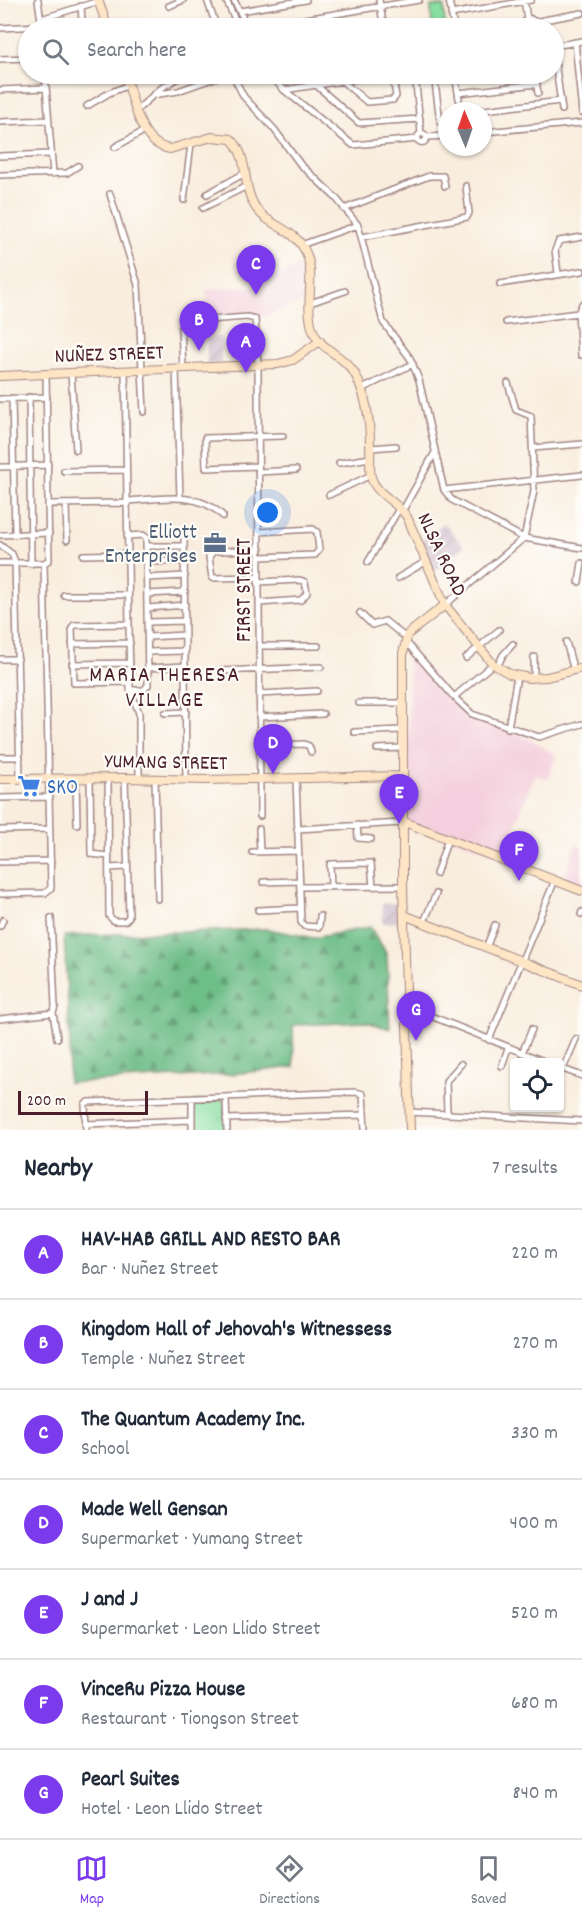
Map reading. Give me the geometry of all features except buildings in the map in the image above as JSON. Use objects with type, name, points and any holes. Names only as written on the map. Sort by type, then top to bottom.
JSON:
[{"type":"main road","points":[[99,0],[105,18]]},
{"type":"main road","points":[[129,85],[144,131],[155,143],[167,149],[212,137],[231,139],[239,150],[251,200],[260,215],[302,244],[310,267],[313,331],[320,341],[349,365],[362,389],[369,422],[371,475]]},
{"type":"main road","name":"NUÑEZ STREET","points":[[0,376],[288,362],[320,341]]},
{"type":"main road","name":"NLSA ROAD","points":[[371,475],[379,490],[401,508],[445,605],[495,665],[517,676],[534,678],[578,670]]},
{"type":"main road","points":[[410,1130],[402,822],[402,703],[405,639],[445,605]]},
{"type":"main road","name":"YUMANG STREET","points":[[0,779],[108,777],[186,780],[402,776]]},
{"type":"main road","points":[[402,822],[582,891]]},
{"type":"main road","points":[[404,915],[582,985]]},
{"type":"street","points":[[38,0],[40,18]]},
{"type":"street","points":[[54,18],[99,0]]},
{"type":"street","points":[[169,6],[183,0]]},
{"type":"street","points":[[207,0],[213,18]]},
{"type":"street","points":[[226,0],[234,18]]},
{"type":"street","points":[[234,0],[244,18]]},
{"type":"street","points":[[240,11],[306,0]]},
{"type":"street","points":[[379,0],[382,18]]},
{"type":"street","points":[[312,18],[419,0]]},
{"type":"street","points":[[449,0],[452,18]]},
{"type":"street","points":[[451,14],[526,0],[526,18]]},
{"type":"street","points":[[81,6],[82,18]]},
{"type":"street","points":[[555,18],[582,13]]},
{"type":"street","points":[[0,28],[18,26]]},
{"type":"street","points":[[564,44],[582,41]]},
{"type":"street","points":[[575,42],[582,113]]},
{"type":"street","points":[[0,59],[18,58]]},
{"type":"street","points":[[46,84],[53,174]]},
{"type":"street","points":[[138,109],[169,84]]},
{"type":"street","points":[[153,95],[178,91],[198,84]]},
{"type":"street","points":[[237,84],[244,97],[274,129],[300,164],[358,225],[383,322],[413,364],[426,407],[434,453],[444,490],[452,500],[524,538],[582,548]]},
{"type":"street","points":[[278,84],[353,145],[418,140],[423,142],[424,135],[415,84]]},
{"type":"street","points":[[284,90],[322,84]]},
{"type":"street","points":[[346,84],[368,102],[393,100],[396,96],[394,84]]},
{"type":"street","points":[[435,84],[438,107]]},
{"type":"street","points":[[457,84],[459,96],[537,84],[538,93]]},
{"type":"street","points":[[558,84],[562,110]]},
{"type":"street","points":[[87,106],[129,85]]},
{"type":"street","points":[[316,85],[359,123],[420,119]]},
{"type":"street","points":[[0,90],[46,88]]},
{"type":"street","points":[[492,109],[561,102]]},
{"type":"street","points":[[0,122],[48,120]]},
{"type":"street","points":[[492,131],[582,123]]},
{"type":"street","points":[[115,147],[144,131]]},
{"type":"street","points":[[424,135],[438,136]]},
{"type":"street","points":[[184,200],[191,144]]},
{"type":"street","points":[[0,156],[50,154]]},
{"type":"street","points":[[0,175],[67,174],[78,166]]},
{"type":"street","points":[[207,194],[245,174]]},
{"type":"street","points":[[344,209],[429,176],[443,176],[445,186]]},
{"type":"street","points":[[203,208],[248,186]]},
{"type":"street","points":[[362,237],[467,217],[469,213],[466,186]]},
{"type":"street","points":[[110,194],[138,285],[144,369],[144,412]]},
{"type":"street","points":[[302,244],[358,225]]},
{"type":"street","points":[[558,273],[555,250],[559,241],[582,237]]},
{"type":"street","points":[[500,284],[558,273],[582,273]]},
{"type":"street","points":[[310,303],[345,291]]},
{"type":"street","points":[[581,354],[578,314],[582,304]]},
{"type":"street","points":[[506,322],[578,314]]},
{"type":"street","name":"FIRST STREET","points":[[180,368],[181,328],[184,322],[247,317],[254,318],[256,321],[260,550],[258,579],[260,816]]},
{"type":"street","points":[[362,389],[413,364]]},
{"type":"street","points":[[180,368],[180,498]]},
{"type":"street","points":[[125,370],[130,682],[139,713],[139,778]]},
{"type":"street","points":[[71,373],[76,450]]},
{"type":"street","points":[[0,563],[31,564],[49,561],[46,374]]},
{"type":"street","points":[[445,605],[524,538],[535,482],[531,416],[516,410],[508,383]]},
{"type":"street","points":[[0,399],[47,397]]},
{"type":"street","points":[[12,398],[15,534]]},
{"type":"street","points":[[29,398],[31,564]]},
{"type":"street","points":[[283,436],[205,438],[206,468],[296,470]]},
{"type":"street","points":[[533,448],[582,444]]},
{"type":"street","points":[[370,448],[396,446]]},
{"type":"street","points":[[368,562],[434,453]]},
{"type":"street","points":[[339,463],[370,458]]},
{"type":"street","points":[[0,467],[48,465]]},
{"type":"street","points":[[64,471],[126,470]]},
{"type":"street","points":[[329,495],[371,475]]},
{"type":"street","points":[[444,490],[535,482],[582,475]]},
{"type":"street","points":[[48,504],[180,498],[209,503],[223,516]]},
{"type":"street","points":[[66,504],[67,540]]},
{"type":"street","points":[[259,532],[313,529],[317,532],[319,550],[315,555],[259,557]]},
{"type":"street","points":[[0,535],[49,533]]},
{"type":"street","points":[[127,536],[146,535],[148,594],[146,689],[131,690]]},
{"type":"street","points":[[184,538],[186,780]]},
{"type":"street","points":[[0,545],[12,554],[15,562],[20,778]]},
{"type":"street","points":[[146,546],[184,546]]},
{"type":"street","points":[[259,603],[301,600],[307,593],[306,585],[300,580],[212,578],[210,557],[213,551],[260,550]]},
{"type":"street","points":[[83,555],[128,554]]},
{"type":"street","points":[[147,562],[185,561]]},
{"type":"street","points":[[398,578],[425,562]]},
{"type":"street","points":[[0,894],[49,892],[51,861],[45,563]]},
{"type":"street","points":[[579,582],[582,563]]},
{"type":"street","points":[[147,578],[185,576]]},
{"type":"street","points":[[148,594],[185,592]]},
{"type":"street","points":[[64,595],[128,595]]},
{"type":"street","points":[[148,608],[185,605]]},
{"type":"street","points":[[360,613],[372,625],[385,621],[405,639],[454,697],[471,713],[508,728],[538,736],[582,724]]},
{"type":"street","points":[[148,622],[185,621]]},
{"type":"street","points":[[129,624],[74,625],[72,664],[74,683],[130,682]]},
{"type":"street","points":[[466,658],[500,630]]},
{"type":"street","points":[[148,637],[185,635]]},
{"type":"street","points":[[566,642],[578,670]]},
{"type":"street","points":[[72,644],[130,643]]},
{"type":"street","points":[[454,697],[495,665],[513,644]]},
{"type":"street","points":[[259,646],[318,646]]},
{"type":"street","points":[[148,652],[185,651]]},
{"type":"street","points":[[534,657],[534,678]]},
{"type":"street","points":[[0,659],[18,659]]},
{"type":"street","points":[[72,664],[130,663]]},
{"type":"street","points":[[148,668],[185,666]]},
{"type":"street","points":[[221,671],[321,667]]},
{"type":"street","points":[[508,728],[517,676]]},
{"type":"street","points":[[260,694],[317,691]]},
{"type":"street","points":[[359,703],[402,703]]},
{"type":"street","points":[[165,713],[186,712]]},
{"type":"street","points":[[259,717],[323,714]]},
{"type":"street","points":[[354,732],[402,730]]},
{"type":"street","points":[[260,746],[304,744],[309,746],[311,752]]},
{"type":"street","points":[[377,749],[402,748]]},
{"type":"street","points":[[0,757],[20,757]]},
{"type":"street","points":[[108,777],[109,916],[114,921],[129,919],[125,778]]},
{"type":"street","points":[[76,778],[76,824]]},
{"type":"street","points":[[90,778],[91,853],[108,856]]},
{"type":"street","points":[[296,778],[301,922],[304,926],[319,927],[320,916]]},
{"type":"street","points":[[155,779],[158,899]]},
{"type":"street","points":[[0,798],[50,797]]},
{"type":"street","points":[[297,829],[402,822]]},
{"type":"street","points":[[357,825],[358,838],[371,839]]},
{"type":"street","points":[[0,830],[50,829]]},
{"type":"street","points":[[259,829],[260,852]]},
{"type":"street","points":[[436,874],[448,839]]},
{"type":"street","points":[[252,852],[298,851]]},
{"type":"street","points":[[0,862],[51,861]]},
{"type":"street","points":[[331,887],[330,864],[371,863],[373,887]]},
{"type":"street","points":[[109,868],[128,867]]},
{"type":"street","points":[[489,1040],[555,880]]},
{"type":"street","points":[[263,882],[331,887],[403,886]]},
{"type":"street","points":[[423,924],[436,894]]},
{"type":"street","points":[[258,910],[300,908]]},
{"type":"street","points":[[51,918],[56,1007],[53,1013],[57,1038]]},
{"type":"street","points":[[486,948],[495,925]]},
{"type":"street","points":[[406,1006],[535,1058]]},
{"type":"street","points":[[0,1019],[53,1013]]},
{"type":"street","points":[[522,1053],[532,1029]]},
{"type":"street","points":[[564,1062],[576,1039]]},
{"type":"street","points":[[502,1066],[508,1048]]},
{"type":"street","points":[[447,1112],[446,1081],[460,1064]]},
{"type":"street","points":[[564,1069],[582,1076]]},
{"type":"street","points":[[192,1120],[86,1127],[86,1102],[360,1093],[363,1096],[365,1130]]},
{"type":"street","points":[[226,1097],[226,1130]]},
{"type":"street","points":[[192,1099],[192,1130]]},
{"type":"street","points":[[409,1112],[447,1112],[582,1121]]},
{"type":"street","points":[[226,1119],[364,1115]]},
{"type":"shaded area","points":[[302,265],[306,300],[260,318],[253,313],[209,317],[206,290],[252,286]]},
{"type":"shaded area","points":[[221,337],[221,364],[207,364],[206,338]]},
{"type":"shaded area","points":[[444,523],[464,547],[430,575],[418,543]]},
{"type":"shaded area","points":[[416,656],[459,707],[469,715],[532,740],[557,756],[547,779],[535,775],[503,857],[408,821],[409,657]]},
{"type":"shaded area","points":[[576,845],[582,847],[582,885],[564,878]]},
{"type":"shaded area","points":[[398,903],[399,922],[383,923],[382,904]]},
{"type":"green space","points":[[431,6],[444,6],[445,18],[432,18]]},
{"type":"green space","points":[[370,927],[387,954],[390,1029],[367,1022],[293,1025],[294,1067],[232,1074],[68,1083],[70,1045],[64,936],[267,929],[314,938]]},
{"type":"green space","points":[[225,1100],[226,1130],[195,1130],[194,1101]]},
{"type":"place","name":"The Quantum Academy Inc.","points":[[256,295]]},
{"type":"place","name":"Kingdom Hall of Jehovah's Witnessess","points":[[199,351]]},
{"type":"place","name":"HAV-HAB GRILL AND RESTO BAR","points":[[246,373]]},
{"type":"place","name":"Elliott Enterprises","points":[[215,543]]},
{"type":"place","name":"Made Well Gensan","points":[[273,774]]},
{"type":"place","name":"SKO","points":[[29,786]]},
{"type":"place","name":"J and J","points":[[399,824]]},
{"type":"place","name":"VinceRu Pizza House","points":[[519,881]]},
{"type":"place","name":"Pearl Suites","points":[[416,1041]]},
{"type":"district","name":"MARIA THERESA VILLAGE","points":[[165,686]]}]
